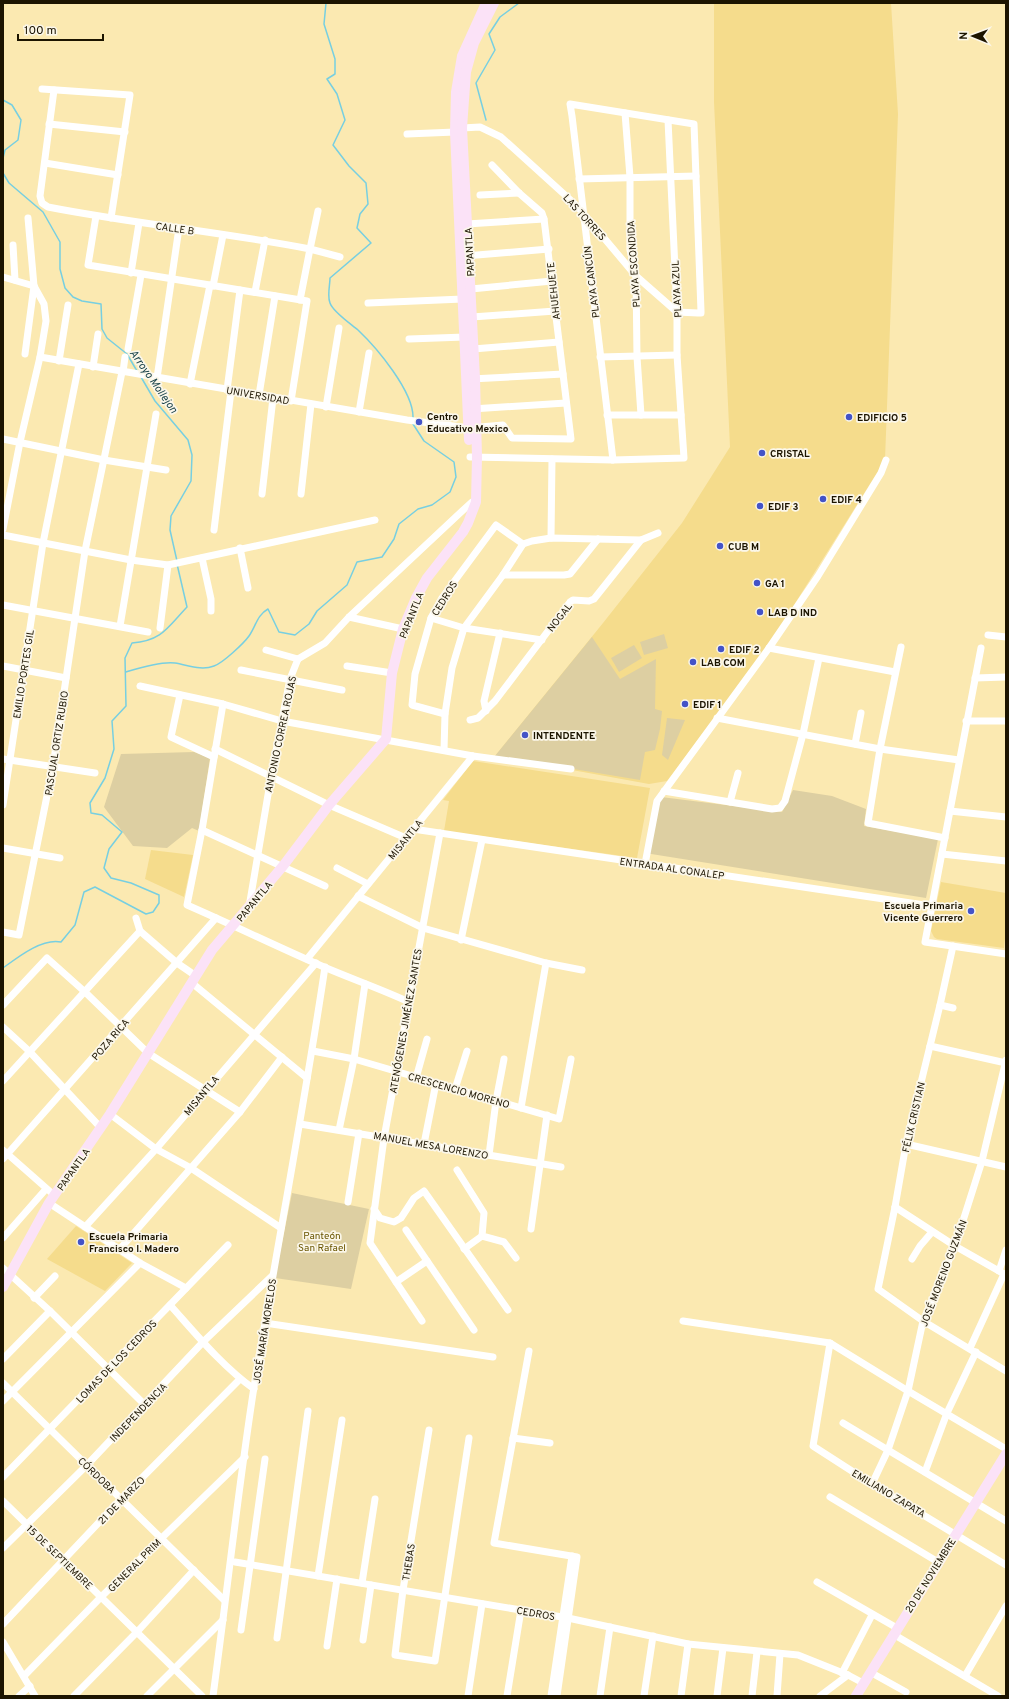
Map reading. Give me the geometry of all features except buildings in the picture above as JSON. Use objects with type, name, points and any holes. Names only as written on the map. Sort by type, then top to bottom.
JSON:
[{"type":"street","name":"PAPANTLA","points":[[3,1288],[6,1271],[52,1199],[110,1114],[212,950],[234,926],[283,866],[329,805],[386,739],[392,673],[404,629],[416,598],[428,578],[453,546],[468,523],[474,504],[471,409],[473,349],[471,288],[465,256],[459,130],[468,51],[488,6]]},
{"type":"street","points":[[42,88],[130,95],[111,218]]},
{"type":"street","points":[[54,90],[45,163],[118,175]]},
{"type":"street","name":"PLAYA CANCÚN","points":[[612,460],[570,104],[625,113]]},
{"type":"street","points":[[625,113],[694,124],[701,313],[677,312]]},
{"type":"street","name":"PLAYA ESCONDIDA","points":[[625,113],[630,177],[630,250],[636,276],[637,357],[642,415]]},
{"type":"street","name":"PLAYA AZUL","points":[[612,460],[684,458],[677,355],[677,312],[668,120]]},
{"type":"street","points":[[49,124],[124,132]]},
{"type":"street","name":"LAS TORRES","points":[[407,134],[480,127],[501,137],[555,185],[583,213],[636,276],[677,312]]},
{"type":"street","name":"PAPANTLA","points":[[459,130],[467,224],[464,299],[465,336],[471,379]]},
{"type":"street","name":"CALLE B","points":[[45,163],[40,196],[42,203],[48,207],[96,216],[265,240],[310,249],[340,258]]},
{"type":"street","points":[[467,224],[544,219],[542,213],[519,193],[492,165]]},
{"type":"street","points":[[579,179],[696,176]]},
{"type":"street","points":[[480,195],[519,193]]},
{"type":"street","points":[[291,401],[310,249],[318,211]]},
{"type":"street","points":[[96,216],[88,265],[141,275],[303,300]]},
{"type":"street","points":[[25,354],[34,286],[28,218]]},
{"type":"street","name":"AHUEHUETE","points":[[544,219],[571,439]]},
{"type":"street","points":[[130,273],[139,222]]},
{"type":"street","points":[[157,378],[179,228]]},
{"type":"street","points":[[190,384],[223,235]]},
{"type":"street","points":[[255,292],[265,240]]},
{"type":"street","points":[[13,245],[15,280]]},
{"type":"street","points":[[465,256],[549,250]]},
{"type":"street","points":[[128,348],[141,275]]},
{"type":"street","points":[[3,276],[34,286],[44,304],[46,321],[40,357],[20,442],[3,529]]},
{"type":"street","points":[[471,288],[552,281]]},
{"type":"street","points":[[214,530],[240,290]]},
{"type":"street","points":[[260,395],[275,296]]},
{"type":"street","points":[[368,303],[464,299]]},
{"type":"street","points":[[59,361],[68,305]]},
{"type":"street","points":[[472,317],[555,311]]},
{"type":"street","points":[[326,406],[339,328]]},
{"type":"street","points":[[93,367],[98,334]]},
{"type":"street","points":[[410,339],[465,336]]},
{"type":"street","points":[[473,349],[559,342]]},
{"type":"street","points":[[359,412],[369,353]]},
{"type":"street","points":[[600,357],[677,355]]},
{"type":"street","name":"UNIVERSIDAD","points":[[40,357],[125,373],[420,422],[472,428],[502,425],[512,438],[571,439]]},
{"type":"street","name":"PASCUAL ORTIZ RUBIO","points":[[3,932],[19,935],[53,766],[85,551],[104,460],[125,373],[125,357]]},
{"type":"street","name":"EMILIO PORTES GIL","points":[[3,806],[43,543],[80,364]]},
{"type":"street","points":[[471,379],[563,374]]},
{"type":"street","points":[[262,494],[273,398]]},
{"type":"street","points":[[301,494],[311,404]]},
{"type":"street","points":[[471,409],[566,404]]},
{"type":"street","points":[[120,626],[156,414]]},
{"type":"street","points":[[607,415],[681,415]]},
{"type":"street","points":[[3,439],[104,460],[166,470]]},
{"type":"street","points":[[473,457],[612,460]]},
{"type":"street","points":[[551,538],[552,459]]},
{"type":"street","points":[[645,864],[657,801],[769,648],[818,576],[881,473],[886,460]]},
{"type":"street","points":[[266,650],[298,659],[325,643],[349,617],[460,513],[474,504]]},
{"type":"street","points":[[460,513],[465,515],[468,523]]},
{"type":"street","points":[[3,535],[131,560],[171,565],[240,548],[375,520]]},
{"type":"street","name":"CEDROS","points":[[446,714],[412,705],[415,674],[431,618],[442,598],[496,525],[523,544]]},
{"type":"street","points":[[444,750],[446,714],[452,668],[464,628],[503,576],[523,544],[551,538],[640,540],[658,533]]},
{"type":"street","points":[[503,576],[570,574],[598,539]]},
{"type":"street","name":"NOGAL","points":[[470,720],[478,718],[486,711],[573,600],[589,601],[594,599],[640,540]]},
{"type":"street","points":[[240,548],[248,588]]},
{"type":"street","points":[[202,558],[211,599],[211,611]]},
{"type":"street","points":[[160,628],[171,565]]},
{"type":"street","points":[[3,605],[148,632]]},
{"type":"street","points":[[349,617],[404,629]]},
{"type":"street","points":[[431,618],[464,628],[542,640]]},
{"type":"street","points":[[486,711],[484,701],[500,633]]},
{"type":"street","points":[[988,635],[1006,637]]},
{"type":"street","points":[[901,647],[880,749],[868,823],[945,838]]},
{"type":"street","points":[[769,648],[895,672]]},
{"type":"street","points":[[981,648],[925,942],[1006,954]]},
{"type":"street","points":[[664,791],[772,809],[780,808],[785,801],[803,734],[819,658]]},
{"type":"street","name":"ANTONIO CORREA ROJAS","points":[[248,907],[270,777],[290,679],[298,659]]},
{"type":"street","points":[[3,666],[66,678]]},
{"type":"street","points":[[347,666],[392,673]]},
{"type":"street","points":[[241,670],[342,690]]},
{"type":"street","points":[[975,678],[1006,677]]},
{"type":"street","points":[[140,686],[223,704],[282,721],[473,756],[571,769]]},
{"type":"street","points":[[180,695],[172,737],[270,777],[329,805],[406,838]]},
{"type":"street","points":[[223,704],[202,830],[187,905],[325,967],[365,984],[379,988],[409,1002]]},
{"type":"street","points":[[855,744],[861,713]]},
{"type":"street","points":[[717,718],[880,749],[959,760]]},
{"type":"street","points":[[966,721],[1006,721]]},
{"type":"street","name":"MISANTLA","points":[[307,959],[473,756]]},
{"type":"street","points":[[3,759],[95,772]]},
{"type":"street","points":[[730,802],[738,773]]},
{"type":"street","points":[[950,811],[1006,817]]},
{"type":"street","name":"ENTRADA AL CONALEP","points":[[413,829],[931,906]]},
{"type":"street","points":[[202,830],[325,886]]},
{"type":"street","name":"ATENÓGENES JIMÉNEZ SANTES","points":[[422,1321],[370,1243],[384,1138],[440,833]]},
{"type":"street","points":[[462,940],[482,840]]},
{"type":"street","points":[[3,848],[60,858]]},
{"type":"street","points":[[942,854],[1006,861]]},
{"type":"street","points":[[336,868],[368,884]]},
{"type":"street","points":[[358,896],[423,928],[546,963],[582,970]]},
{"type":"street","points":[[136,918],[140,931],[177,963],[253,1035],[307,1078]]},
{"type":"street","name":"POZA RICA","points":[[4,1155],[66,1089],[216,918]]},
{"type":"street","points":[[3,1081],[140,931]]},
{"type":"street","name":"FÉLIX CRISTIAN","points":[[923,1321],[878,1289],[906,1144],[953,946]]},
{"type":"street","points":[[3,1005],[47,958],[85,992],[148,1053],[240,1112]]},
{"type":"street","name":"MISANTLA","points":[[85,1227],[156,1149],[205,1090],[316,963]]},
{"type":"street","points":[[521,1108],[546,963]]},
{"type":"street","name":"JOSÉ MARÍA MORELOS","points":[[213,1696],[223,1620],[224,1600],[254,1389],[307,1078],[313,1051],[325,967]]},
{"type":"street","points":[[339,1130],[354,1059],[365,984]]},
{"type":"street","points":[[940,1005],[953,1008]]},
{"type":"street","points":[[3,1027],[30,1051],[101,1128]]},
{"type":"street","points":[[416,1078],[427,1039]]},
{"type":"street","points":[[930,1046],[1006,1062]]},
{"type":"street","name":"CRESCENCIO MORENO","points":[[313,1051],[354,1059],[559,1118],[571,1059]]},
{"type":"street","points":[[455,1089],[467,1051]]},
{"type":"street","points":[[119,1250],[240,1112],[282,1057]]},
{"type":"street","points":[[489,1155],[496,1100],[504,1059]]},
{"type":"street","name":"JOSÉ MORENO GUZMÁN","points":[[872,1484],[888,1450],[908,1391],[923,1321],[955,1246],[982,1162],[1006,1062]]},
{"type":"street","points":[[424,1144],[436,1083]]},
{"type":"street","points":[[110,1114],[156,1149],[192,1168],[281,1228]]},
{"type":"street","points":[[531,1229],[547,1115]]},
{"type":"street","name":"MANUEL MESA LORENZO","points":[[300,1124],[561,1168]]},
{"type":"street","points":[[348,1202],[359,1134]]},
{"type":"street","points":[[906,1144],[1006,1167]]},
{"type":"street","points":[[4,1155],[46,1189],[52,1199],[85,1227],[140,1263],[186,1288]]},
{"type":"street","points":[[457,1170],[484,1213],[482,1236],[464,1249]]},
{"type":"street","points":[[3,1238],[46,1189]]},
{"type":"street","points":[[374,1210],[380,1218],[394,1222],[401,1218],[414,1198],[424,1191],[508,1310]]},
{"type":"street","points":[[895,1207],[932,1232],[1003,1273]]},
{"type":"street","points":[[406,1230],[474,1330]]},
{"type":"street","points":[[912,1259],[920,1246],[932,1232]]},
{"type":"street","points":[[482,1236],[504,1242],[516,1258]]},
{"type":"street","name":"LOMAS DE LOS CEDROS","points":[[3,1477],[228,1245]]},
{"type":"street","points":[[926,1472],[947,1413],[1003,1273],[1006,1250]]},
{"type":"street","points":[[396,1282],[427,1260]]},
{"type":"street","points":[[3,1401],[140,1263]]},
{"type":"street","points":[[6,1271],[50,1311],[145,1405]]},
{"type":"street","points":[[34,1298],[55,1276]]},
{"type":"street","name":"INDEPENDENCIA","points":[[3,1548],[87,1465],[203,1342],[273,1276]]},
{"type":"street","points":[[170,1305],[203,1342],[240,1379],[254,1389]]},
{"type":"street","points":[[3,1359],[50,1311]]},
{"type":"street","points":[[683,1321],[830,1343],[908,1391],[1006,1448]]},
{"type":"street","points":[[923,1321],[1006,1371]]},
{"type":"street","points":[[265,1323],[493,1357]]},
{"type":"street","name":"EMILIANO ZAPATA","points":[[830,1343],[812,1446],[1006,1565]]},
{"type":"street","points":[[528,1351],[494,1543],[574,1557],[557,1696]]},
{"type":"street","name":"21 DE MARZO","points":[[3,1624],[122,1499],[240,1379]]},
{"type":"street","name":"CÓRDOBA","points":[[3,1383],[224,1600]]},
{"type":"street","points":[[277,1638],[308,1411]]},
{"type":"street","points":[[318,1576],[342,1420]]},
{"type":"street","points":[[843,1423],[1006,1521]]},
{"type":"street","name":"THEBAS","points":[[429,1430],[403,1590],[396,1655],[435,1661],[445,1597]]},
{"type":"street","points":[[445,1597],[469,1438]]},
{"type":"street","points":[[513,1438],[550,1443]]},
{"type":"street","name":"20 DE NOVIEMBRE","points":[[856,1696],[1006,1454]]},
{"type":"street","name":"GENERAL PRIM","points":[[24,1676],[101,1597],[245,1457]]},
{"type":"street","points":[[241,1630],[265,1459]]},
{"type":"street","points":[[830,1497],[938,1562]]},
{"type":"street","points":[[362,1583],[375,1499]]},
{"type":"street","name":"15 DE SEPTIEMBRE","points":[[3,1501],[202,1696]]},
{"type":"street","name":"CEDROS","points":[[235,1562],[566,1618],[688,1644],[798,1655],[842,1673],[863,1684]]},
{"type":"street","points":[[74,1696],[137,1632],[194,1570]]},
{"type":"street","points":[[327,1646],[337,1579]]},
{"type":"street","points":[[817,1582],[872,1615],[998,1696]]},
{"type":"street","points":[[363,1640],[371,1585]]},
{"type":"street","points":[[468,1696],[482,1604]]},
{"type":"street","points":[[965,1676],[1006,1606]]},
{"type":"street","points":[[507,1696],[521,1610]]},
{"type":"street","points":[[820,1696],[842,1673],[872,1615]]},
{"type":"street","points":[[551,1696],[566,1618]]},
{"type":"street","points":[[147,1696],[223,1620]]},
{"type":"street","points":[[600,1696],[610,1627]]},
{"type":"street","points":[[644,1696],[652,1636]]},
{"type":"street","points":[[3,1642],[35,1696]]},
{"type":"street","points":[[680,1696],[688,1644]]},
{"type":"street","points":[[717,1696],[723,1648]]},
{"type":"street","points":[[752,1696],[757,1652]]},
{"type":"street","points":[[776,1696],[780,1654]]},
{"type":"street","points":[[870,1672],[906,1692]]},
{"type":"street","points":[[19,1696],[30,1686]]},
{"type":"shaded area","points":[[714,3],[891,3],[898,114],[885,460],[767,648],[667,781],[649,784],[495,756],[682,523],[730,447],[714,102]]},
{"type":"shaded area","points":[[473,761],[650,788],[637,858],[444,831],[449,801],[443,800]]},
{"type":"shaded area","points":[[151,850],[193,855],[184,897],[145,879]]},
{"type":"shaded area","name":"Escuela Primaria Vicente Guerrero","points":[[941,882],[1006,893],[1006,929],[1004,948],[937,939],[934,937],[931,931]]},
{"type":"shaded area","name":"Escuela Primaria Francisco I. Madero","points":[[76,1226],[132,1263],[105,1291],[47,1259]]},
{"type":"green space","points":[[664,634],[668,648],[644,655],[640,642]]},
{"type":"green space","points":[[592,637],[620,679],[656,659],[655,709],[662,711],[660,729],[655,750],[645,752],[640,780],[495,756]]},
{"type":"green space","points":[[634,645],[642,658],[619,672],[611,658]]},
{"type":"green space","points":[[667,718],[685,720],[668,760],[662,755]]},
{"type":"green space","points":[[194,752],[210,758],[199,831],[192,828],[167,848],[133,846],[104,807],[121,754]]},
{"type":"green space","points":[[793,790],[832,796],[866,809],[864,826],[938,839],[926,898],[645,853],[661,797],[782,812]]},
{"type":"green space","name":"Panteón San Rafael","points":[[292,1193],[369,1209],[351,1289],[275,1278]]},
{"type":"waterway","points":[[326,3],[324,24],[335,59],[335,74],[327,79],[337,94],[345,120],[333,145],[349,166],[366,183],[368,204],[360,214],[357,228],[371,243],[330,278],[329,300],[342,318],[366,338],[393,371],[408,396],[412,407],[413,418]]},
{"type":"waterway","points":[[486,120],[476,83],[495,50],[489,34],[500,17],[519,3]]},
{"type":"waterway","name":"Arroyo Mollejon","points":[[3,98],[3,100],[12,105],[21,120],[18,140],[5,150],[3,158]]},
{"type":"waterway","name":"Arroyo Mollejon","points":[[3,173],[9,183],[43,212],[60,242],[60,269],[65,288],[73,297],[82,301],[101,304],[102,329],[107,338],[127,354],[137,371]]},
{"type":"waterway","name":"Arroyo Mollejon","points":[[141,377],[155,401],[188,440],[192,455],[191,481],[171,516],[170,530],[177,561]]},
{"type":"waterway","points":[[126,672],[163,663],[175,663],[199,668],[214,666],[228,657],[243,643],[249,636],[261,614],[268,609],[279,632],[295,635],[309,624],[317,611],[347,585],[357,562],[382,557],[394,539],[399,524],[418,509],[432,505],[450,492],[456,477],[454,462],[424,441],[413,424]]},
{"type":"waterway","name":"Arroyo Mollejon","points":[[3,968],[30,949],[46,943],[61,942],[75,925],[84,892],[95,887],[146,914],[153,912],[159,903],[159,895],[131,883],[111,878],[104,868],[109,849],[122,832],[102,815],[91,813],[90,803],[105,778],[114,749],[112,721],[126,706],[125,658],[132,643],[142,642],[158,636],[164,632],[187,607],[177,564]]},
{"type":"place","name":"EDIFICIO 5","points":[[849,417]]},
{"type":"place","name":"Centro Educativo Mexico","points":[[419,422]]},
{"type":"place","name":"CRISTAL","points":[[762,453]]},
{"type":"place","name":"EDIF 4","points":[[823,499]]},
{"type":"place","name":"EDIF 3","points":[[760,506]]},
{"type":"place","name":"CUB M","points":[[720,546]]},
{"type":"place","name":"GA 1","points":[[757,583]]},
{"type":"place","name":"LAB D IND","points":[[760,612]]},
{"type":"place","name":"EDIF 2","points":[[721,649]]},
{"type":"place","name":"LAB COM","points":[[693,662]]},
{"type":"place","name":"EDIF 1","points":[[685,704]]},
{"type":"place","name":"INTENDENTE","points":[[525,735]]},
{"type":"place","name":"Escuela Primaria Vicente Guerrero","points":[[971,911]]},
{"type":"place","name":"Escuela Primaria Francisco I. Madero","points":[[81,1242]]}]
